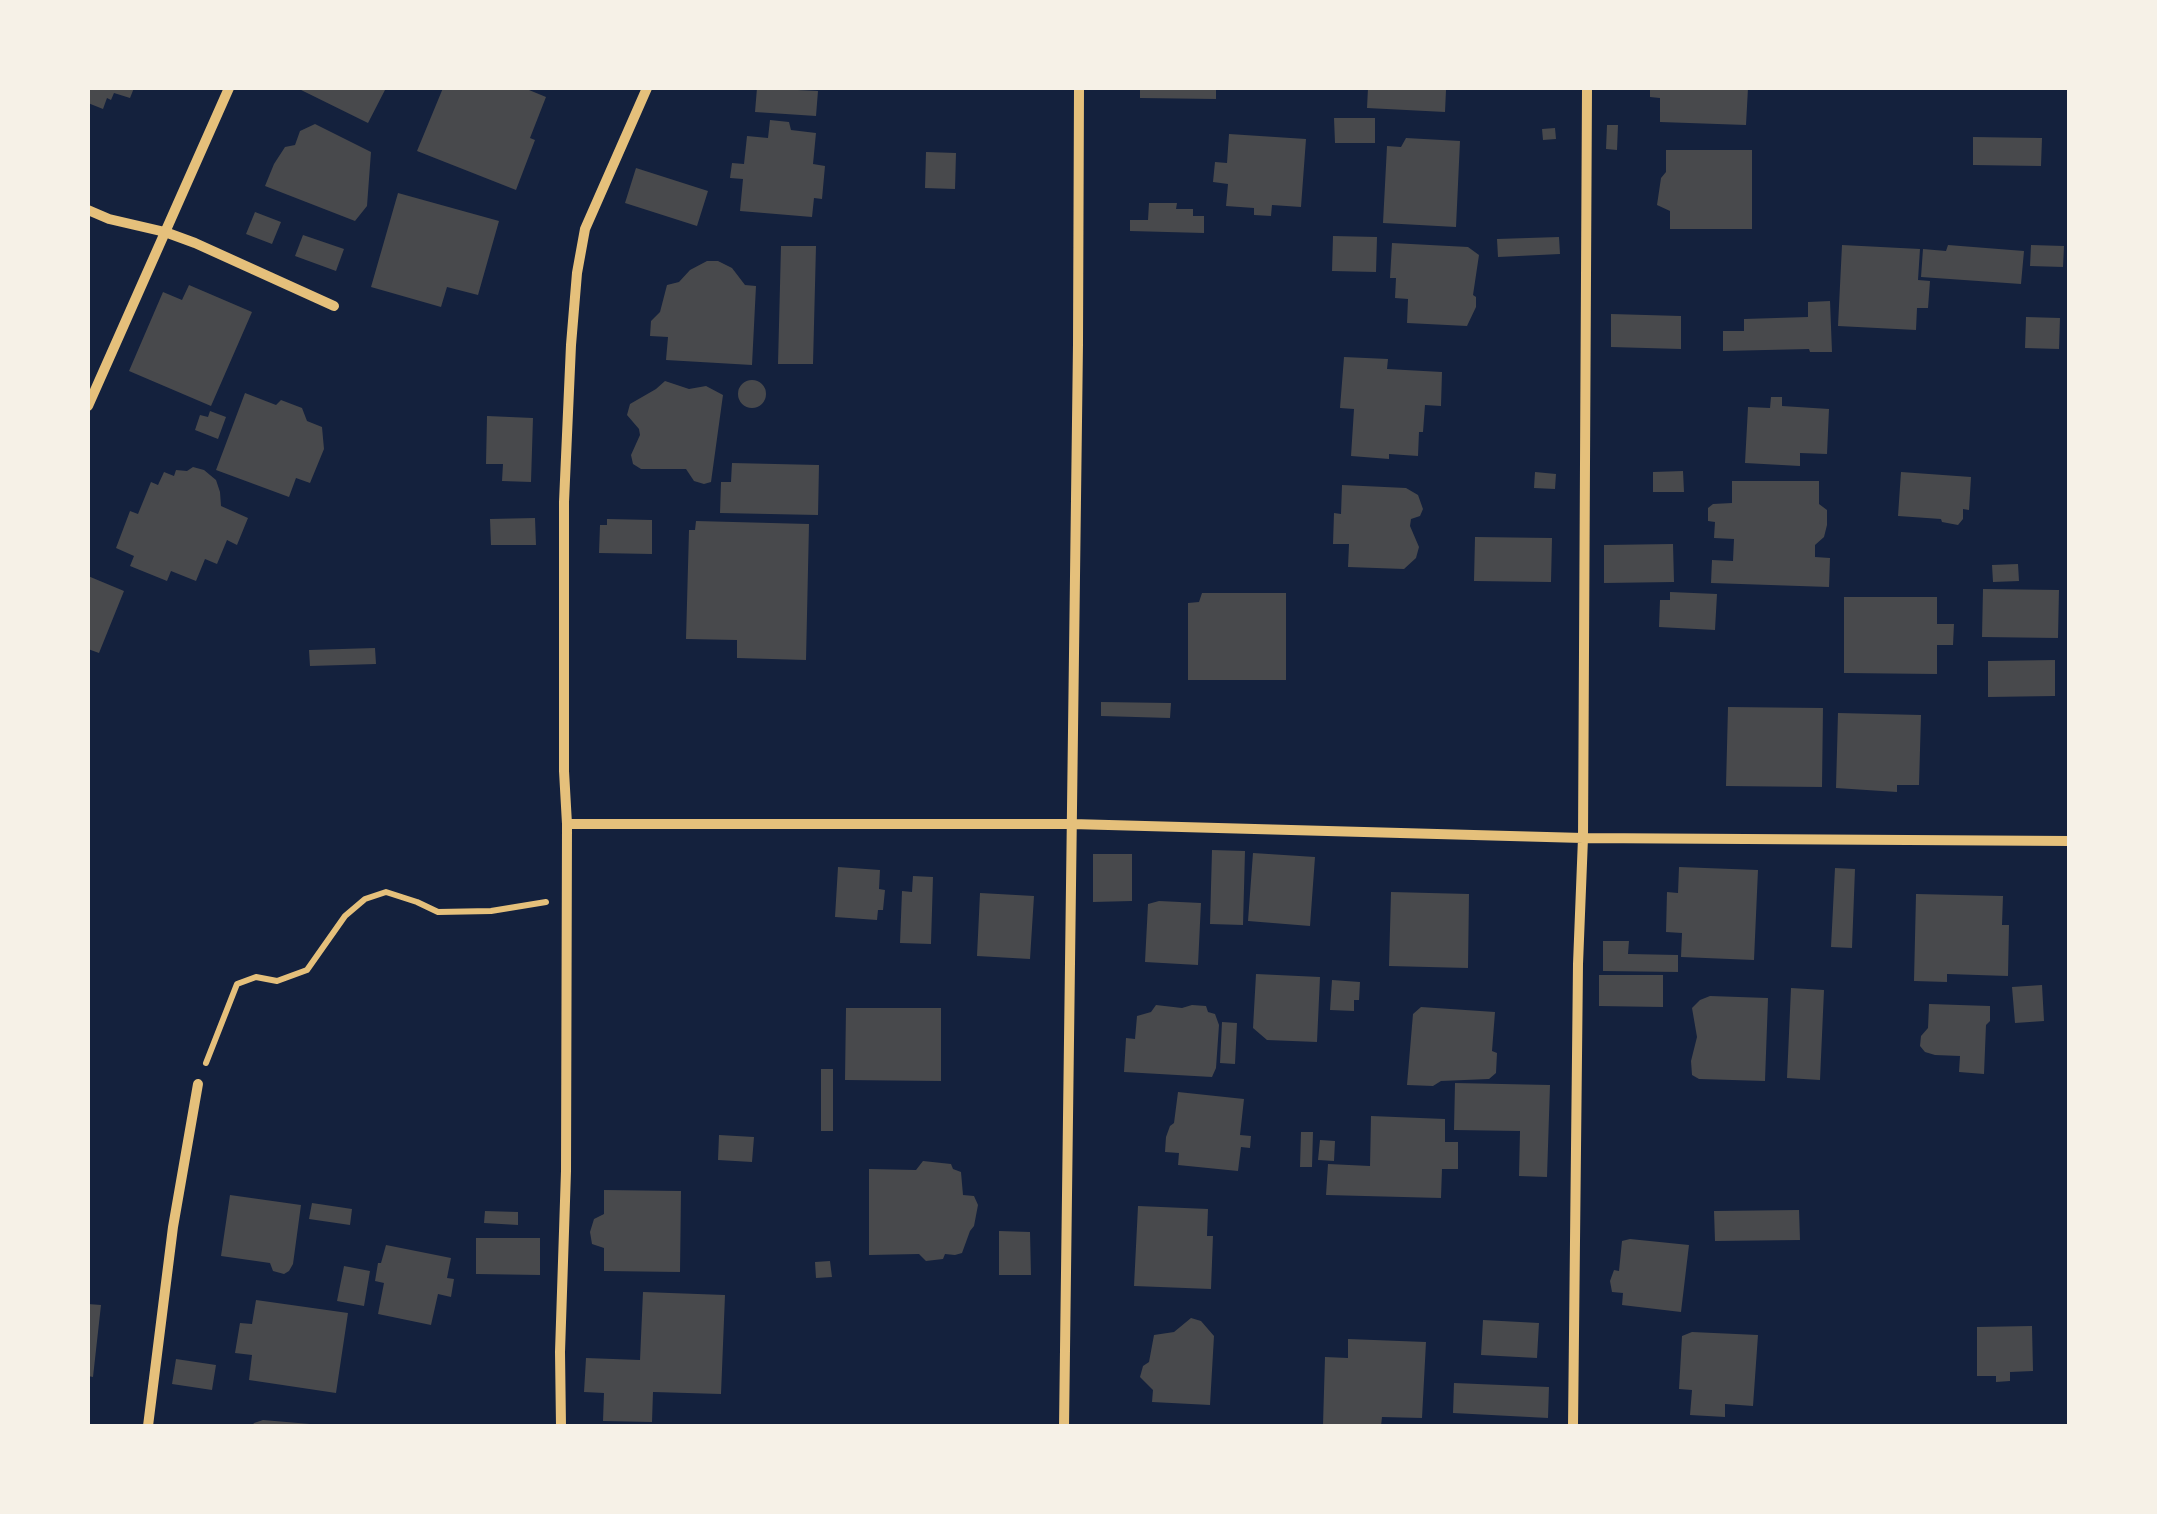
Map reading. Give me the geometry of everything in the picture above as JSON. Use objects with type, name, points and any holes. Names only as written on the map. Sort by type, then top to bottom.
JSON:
[{"type":"street","points":[[88,406],[229,88]]},
{"type":"street","points":[[561,1426],[567,899],[564,502],[571,345],[585,229],[648,88]]},
{"type":"street","points":[[1064,1426],[1079,88]]},
{"type":"street","points":[[1573,1426],[1583,838],[1587,88]]},
{"type":"street","points":[[88,210],[166,232],[334,306]]},
{"type":"street","points":[[567,824],[1072,824],[1583,838],[2070,841]]},
{"type":"street","points":[[148,1426],[174,1226],[198,1084]]},
{"type":"path","points":[[198,1084],[237,984],[256,976],[277,982],[308,970],[345,916],[365,900],[386,892],[438,912],[491,910],[567,899]]},
{"type":"building","points":[[88,88],[134,88],[130,98],[114,93],[103,109],[88,103]]},
{"type":"building","points":[[297,88],[386,88],[368,123]]},
{"type":"building","points":[[443,88],[530,88],[546,97],[516,190],[417,151]]},
{"type":"building","points":[[757,88],[818,91],[816,116],[755,112]]},
{"type":"building","points":[[1140,88],[1216,88],[1216,99],[1140,98]]},
{"type":"building","points":[[1368,88],[1450,88],[1446,90],[1445,112],[1367,108]]},
{"type":"building","points":[[1650,88],[1748,88],[1746,125],[1660,122],[1660,98],[1650,97]]},
{"type":"building","points":[[1334,118],[1375,118],[1375,143],[1335,143]]},
{"type":"building","points":[[770,120],[789,122],[791,130],[816,133],[813,164],[825,166],[822,199],[814,198],[812,217],[740,211],[743,179],[730,178],[732,163],[744,164],[747,136],[768,138]]},
{"type":"building","points":[[315,124],[371,152],[367,206],[355,221],[265,186],[285,147],[295,145],[300,131]]},
{"type":"building","points":[[1607,125],[1618,125],[1617,150],[1606,149]]},
{"type":"building","points":[[1555,128],[1556,139],[1543,140],[1542,129]]},
{"type":"building","points":[[1229,134],[1306,139],[1301,207],[1272,205],[1271,216],[1254,215],[1254,208],[1226,206],[1228,184],[1213,182],[1215,162],[1227,163]]},
{"type":"building","points":[[1973,137],[2042,138],[2041,166],[1973,165]]},
{"type":"building","points":[[1406,138],[1460,141],[1456,227],[1383,223],[1387,146],[1401,147]]},
{"type":"building","points":[[1666,150],[1752,150],[1752,229],[1670,229],[1670,211],[1657,205],[1661,178],[1666,172]]},
{"type":"building","points":[[926,152],[956,153],[955,189],[925,188]]},
{"type":"building","points":[[636,168],[708,191],[697,226],[625,203]]},
{"type":"building","points":[[398,193],[499,221],[478,295],[447,287],[441,307],[371,287]]},
{"type":"building","points":[[1149,203],[1177,203],[1176,209],[1193,209],[1193,216],[1204,216],[1204,233],[1130,231],[1130,220],[1148,220]]},
{"type":"building","points":[[255,212],[281,222],[272,244],[246,234]]},
{"type":"building","points":[[303,235],[344,249],[336,271],[295,256]]},
{"type":"building","points":[[1333,236],[1377,237],[1376,272],[1332,271]]},
{"type":"building","points":[[1559,237],[1560,254],[1498,257],[1497,239]]},
{"type":"building","points":[[1392,243],[1468,247],[1479,255],[1473,295],[1476,307],[1467,326],[1407,323],[1408,299],[1395,298],[1396,278],[1390,278]]},
{"type":"building","points":[[1842,245],[1920,249],[1918,280],[1930,281],[1928,308],[1917,308],[1916,330],[1838,326]]},
{"type":"building","points":[[1948,245],[2024,251],[2021,284],[1921,277],[1923,249],[1946,251]]},
{"type":"building","points":[[2031,245],[2064,246],[2063,267],[2030,266]]},
{"type":"building","points":[[781,246],[816,246],[813,364],[778,364]]},
{"type":"building","points":[[707,261],[732,268],[745,285],[756,286],[752,365],[666,360],[668,337],[650,336],[651,321],[660,312],[667,285],[679,282]]},
{"type":"building","points":[[189,285],[252,312],[211,406],[129,371],[163,292],[182,300]]},
{"type":"building","points":[[1830,301],[1832,352],[1723,351],[1723,331],[1744,331],[1744,319],[1808,317],[1808,302]]},
{"type":"building","points":[[1611,314],[1681,316],[1681,349],[1611,347]]},
{"type":"building","points":[[2026,317],[2060,318],[2059,349],[2025,348]]},
{"type":"building","points":[[1344,357],[1388,359],[1387,369],[1442,372],[1441,406],[1425,405],[1418,456],[1351,456],[1354,409],[1340,408]]},
{"type":"building","points":[[752,380],[762,384],[766,394],[762,404],[752,408],[742,404],[738,394],[742,384]]},
{"type":"building","points":[[665,381],[689,389],[706,386],[723,395],[711,482],[694,481],[686,469],[641,469],[633,464],[631,455],[640,435],[627,415],[630,404]]},
{"type":"building","points":[[245,393],[276,405],[281,400],[302,408],[307,421],[322,427],[324,449],[310,483],[296,478],[289,497],[216,470]]},
{"type":"building","points":[[1771,397],[1782,397],[1782,406],[1829,409],[1827,454],[1800,453],[1800,466],[1745,463],[1748,407],[1770,408]]},
{"type":"building","points":[[210,411],[226,417],[218,439],[195,430],[200,415],[208,417]]},
{"type":"building","points":[[487,416],[533,418],[531,482],[502,481],[503,464],[486,464]]},
{"type":"building","points":[[732,463],[819,465],[818,515],[720,513],[721,482],[731,482]]},
{"type":"building","points":[[193,467],[216,480],[221,506],[248,518],[237,545],[227,540],[217,564],[205,559],[196,581],[171,571],[167,581],[130,566],[134,556],[116,548],[130,511],[138,514],[151,482],[158,485],[164,472],[174,476],[176,470]]},
{"type":"building","points":[[1683,471],[1684,492],[1653,492],[1653,472]]},
{"type":"building","points":[[1535,472],[1556,474],[1555,489],[1534,488]]},
{"type":"building","points":[[1901,472],[1971,477],[1969,510],[1963,509],[1958,525],[1941,519],[1898,516]]},
{"type":"building","points":[[1732,481],[1819,481],[1819,504],[1827,510],[1827,525],[1824,537],[1815,545],[1815,557],[1830,558],[1829,587],[1711,583],[1712,560],[1733,561],[1734,539],[1714,538],[1715,522],[1708,521],[1708,508],[1732,503]]},
{"type":"building","points":[[1342,485],[1406,488],[1418,495],[1423,509],[1420,516],[1411,519],[1410,526],[1419,547],[1416,558],[1404,569],[1348,567],[1349,544],[1333,544],[1334,513],[1341,514]]},
{"type":"building","points":[[535,518],[536,545],[491,545],[490,519]]},
{"type":"building","points":[[607,519],[652,520],[652,554],[599,553],[600,525],[607,525]]},
{"type":"building","points":[[696,521],[809,524],[806,660],[737,658],[737,640],[686,639],[689,530],[695,530]]},
{"type":"building","points":[[1475,537],[1552,538],[1551,582],[1474,581]]},
{"type":"building","points":[[1673,544],[1674,582],[1604,583],[1604,545]]},
{"type":"building","points":[[2018,564],[2019,581],[1993,582],[1992,565]]},
{"type":"building","points":[[88,576],[124,591],[99,653],[88,649]]},
{"type":"building","points":[[1983,589],[2059,590],[2058,638],[1982,637]]},
{"type":"building","points":[[1670,592],[1717,594],[1715,630],[1659,627],[1660,600],[1670,600]]},
{"type":"building","points":[[1202,593],[1286,593],[1286,680],[1188,680],[1188,603],[1199,602]]},
{"type":"building","points":[[1844,597],[1937,597],[1937,624],[1954,624],[1953,645],[1937,645],[1937,674],[1844,673]]},
{"type":"building","points":[[375,648],[376,664],[310,666],[309,650]]},
{"type":"building","points":[[2055,660],[2055,696],[1988,697],[1988,661]]},
{"type":"building","points":[[1101,702],[1171,703],[1170,718],[1101,716]]},
{"type":"building","points":[[1728,707],[1823,708],[1822,787],[1726,786]]},
{"type":"building","points":[[1838,713],[1921,715],[1919,785],[1897,785],[1897,792],[1836,788]]},
{"type":"building","points":[[1212,850],[1245,851],[1243,925],[1210,924]]},
{"type":"building","points":[[1253,853],[1315,857],[1310,926],[1248,921]]},
{"type":"building","points":[[1093,854],[1132,854],[1132,901],[1093,902]]},
{"type":"building","points":[[838,867],[880,870],[879,889],[885,890],[883,910],[878,910],[877,920],[835,917]]},
{"type":"building","points":[[1679,867],[1758,870],[1754,960],[1681,957],[1682,933],[1666,932],[1667,892],[1678,893]]},
{"type":"building","points":[[1835,868],[1855,869],[1852,948],[1831,947]]},
{"type":"building","points":[[913,876],[933,877],[931,944],[900,943],[902,891],[912,892]]},
{"type":"building","points":[[1391,892],[1469,894],[1468,968],[1389,966]]},
{"type":"building","points":[[980,893],[1034,896],[1030,959],[977,956]]},
{"type":"building","points":[[1916,894],[2003,896],[2002,925],[2009,925],[2008,976],[1947,974],[1947,982],[1914,981]]},
{"type":"building","points":[[1201,903],[1198,965],[1145,962],[1148,904]]},
{"type":"building","points":[[1603,941],[1629,941],[1628,954],[1678,955],[1678,972],[1603,971]]},
{"type":"building","points":[[1256,974],[1320,977],[1317,1042],[1267,1040],[1253,1028]]},
{"type":"building","points":[[1599,975],[1663,975],[1663,1007],[1599,1006]]},
{"type":"building","points":[[1332,980],[1360,982],[1354,1011],[1330,1010]]},
{"type":"building","points":[[2042,985],[2044,1021],[2015,1023],[2012,987]]},
{"type":"building","points":[[1791,988],[1824,990],[1820,1080],[1787,1078]]},
{"type":"building","points":[[1710,996],[1768,998],[1765,1081],[1699,1079],[1692,1075],[1697,1037],[1692,1008]]},
{"type":"building","points":[[1929,1004],[1990,1006],[1984,1074],[1959,1072],[1960,1056],[1935,1055],[1920,1046],[1921,1036],[1928,1028]]},
{"type":"building","points":[[1156,1005],[1206,1006],[1208,1012],[1215,1014],[1219,1025],[1212,1077],[1124,1072],[1126,1038],[1135,1039],[1137,1016],[1151,1012]]},
{"type":"building","points":[[1421,1007],[1495,1012],[1492,1051],[1497,1053],[1496,1073],[1489,1079],[1407,1085],[1413,1014]]},
{"type":"building","points":[[846,1008],[941,1008],[941,1081],[845,1080]]},
{"type":"building","points":[[1222,1022],[1237,1023],[1235,1064],[1220,1063]]},
{"type":"building","points":[[821,1069],[833,1069],[833,1131],[821,1131]]},
{"type":"building","points":[[1455,1083],[1550,1085],[1547,1177],[1519,1176],[1520,1131],[1454,1130]]},
{"type":"building","points":[[1178,1092],[1244,1099],[1240,1135],[1251,1136],[1250,1148],[1241,1147],[1238,1171],[1178,1165],[1179,1153],[1165,1152]]},
{"type":"building","points":[[1371,1116],[1445,1119],[1445,1142],[1458,1142],[1458,1169],[1442,1169],[1441,1198],[1326,1195],[1328,1164],[1370,1166]]},
{"type":"building","points":[[1301,1132],[1313,1132],[1312,1167],[1300,1167]]},
{"type":"building","points":[[719,1135],[754,1137],[752,1162],[718,1160]]},
{"type":"building","points":[[1320,1140],[1335,1141],[1334,1161],[1318,1160]]},
{"type":"building","points":[[923,1161],[951,1164],[961,1172],[963,1195],[974,1196],[978,1205],[962,1253],[926,1261],[919,1254],[869,1255],[869,1169],[916,1170]]},
{"type":"building","points":[[604,1190],[681,1191],[680,1272],[604,1271],[604,1248],[592,1244],[590,1232],[594,1219],[604,1214]]},
{"type":"building","points":[[230,1195],[301,1205],[289,1271],[284,1274],[273,1271],[270,1263],[221,1256]]},
{"type":"building","points":[[312,1203],[352,1209],[350,1225],[309,1219]]},
{"type":"building","points":[[1138,1206],[1208,1209],[1207,1236],[1213,1236],[1211,1289],[1134,1286]]},
{"type":"building","points":[[1799,1210],[1800,1240],[1715,1241],[1714,1211]]},
{"type":"building","points":[[485,1211],[518,1212],[518,1225],[484,1223]]},
{"type":"building","points":[[999,1231],[1030,1232],[1031,1275],[999,1275]]},
{"type":"building","points":[[476,1238],[540,1238],[540,1275],[476,1274]]},
{"type":"building","points":[[1622,1241],[1689,1245],[1681,1312],[1622,1305],[1623,1293],[1612,1292],[1610,1281],[1614,1270],[1619,1271]]},
{"type":"building","points":[[386,1245],[451,1258],[447,1278],[454,1279],[451,1297],[438,1294],[431,1325],[378,1314],[384,1283],[375,1281]]},
{"type":"building","points":[[830,1261],[832,1277],[816,1278],[815,1262]]},
{"type":"building","points":[[344,1266],[370,1271],[364,1306],[337,1301]]},
{"type":"building","points":[[643,1292],[725,1295],[721,1394],[653,1392],[652,1422],[603,1421],[604,1393],[584,1392],[586,1358],[640,1360]]},
{"type":"building","points":[[256,1300],[348,1313],[336,1393],[249,1380],[252,1355],[235,1353],[240,1323],[252,1324]]},
{"type":"building","points":[[88,1304],[101,1305],[93,1377],[88,1376]]},
{"type":"building","points":[[1191,1318],[1201,1321],[1214,1336],[1210,1405],[1152,1402],[1153,1390],[1140,1377],[1143,1366],[1149,1362],[1154,1335],[1174,1332]]},
{"type":"building","points":[[1483,1320],[1539,1323],[1537,1358],[1481,1355]]},
{"type":"building","points":[[2032,1326],[2033,1371],[2010,1372],[2010,1381],[1996,1382],[1996,1376],[1977,1376],[1977,1327]]},
{"type":"building","points":[[1692,1332],[1758,1335],[1753,1406],[1725,1404],[1725,1417],[1690,1415],[1692,1390],[1679,1389],[1682,1336]]},
{"type":"building","points":[[1348,1339],[1426,1342],[1422,1418],[1382,1417],[1381,1426],[1323,1425],[1325,1357],[1348,1358]]},
{"type":"building","points":[[176,1359],[216,1365],[212,1390],[172,1384]]},
{"type":"building","points":[[1454,1383],[1549,1387],[1548,1418],[1453,1413]]},
{"type":"building","points":[[263,1420],[310,1424],[310,1426],[252,1426]]}]
